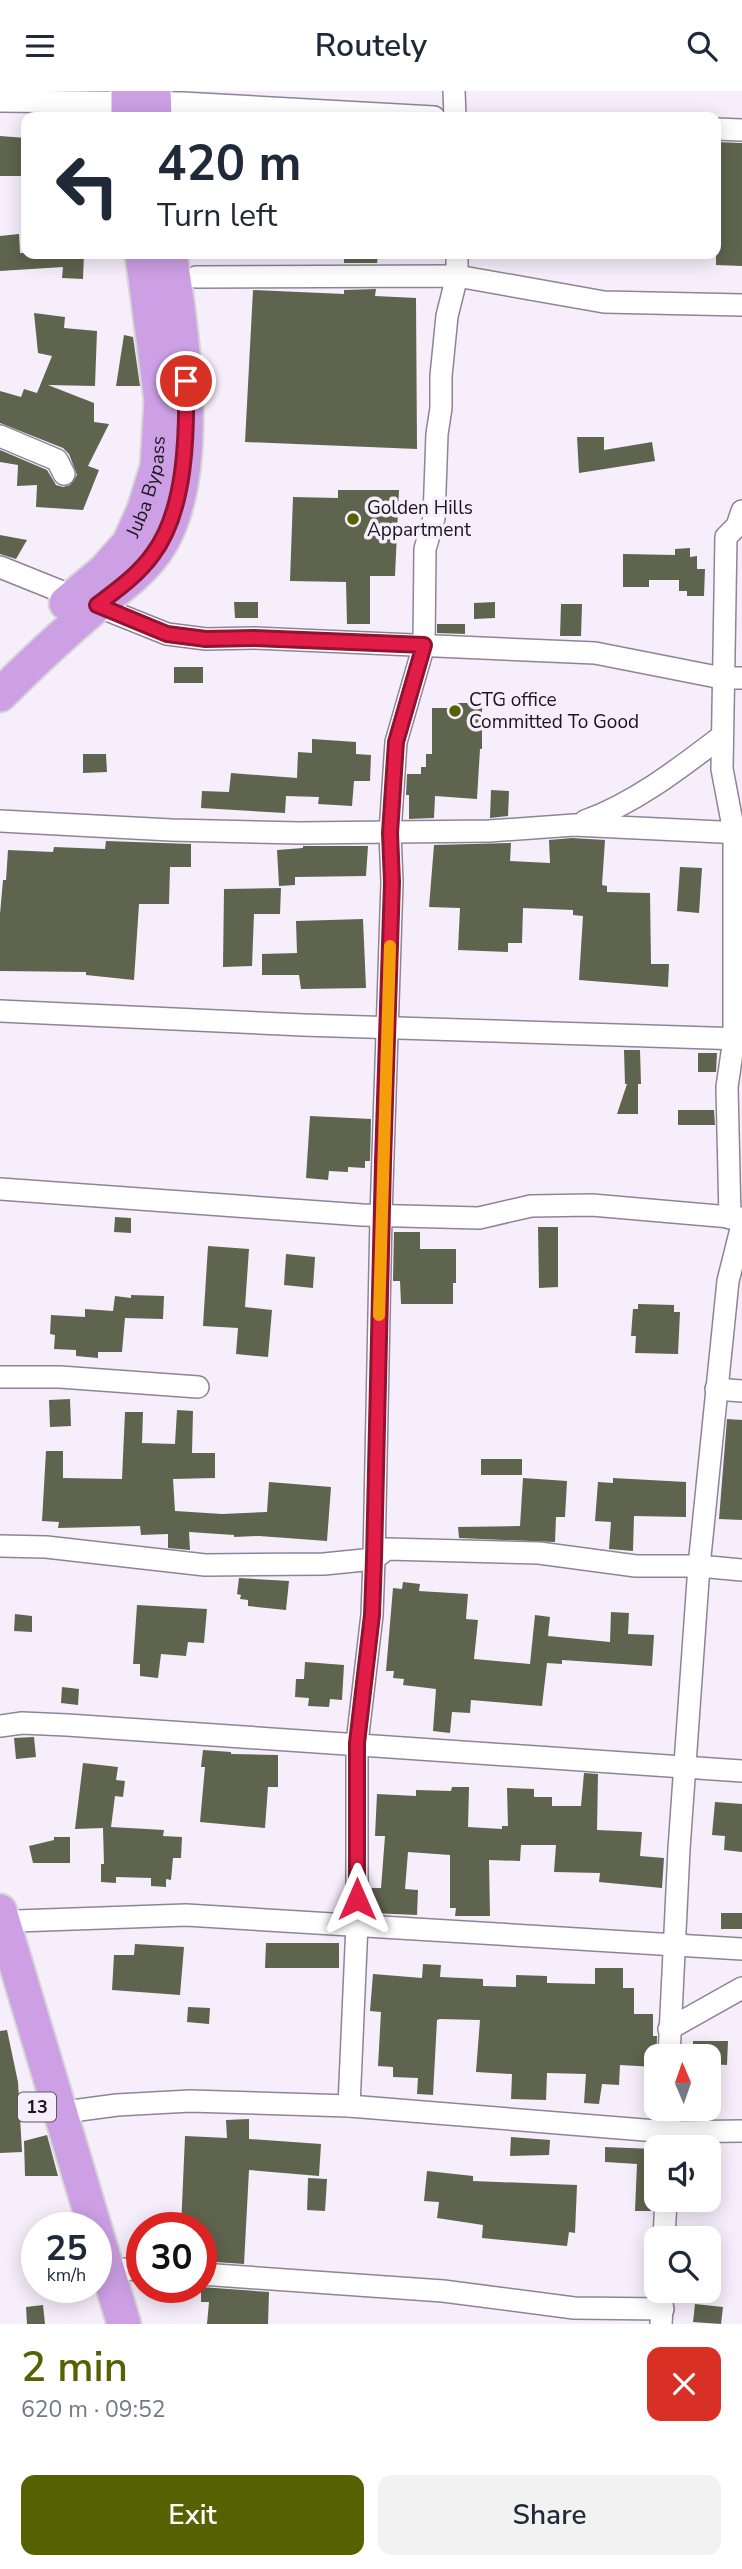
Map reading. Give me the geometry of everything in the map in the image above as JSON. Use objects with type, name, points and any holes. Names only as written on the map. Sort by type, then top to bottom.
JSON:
[{"type":"main road","name":"Juba Bypass","points":[[0,663],[104,571],[129,543],[144,509],[157,467],[161,400],[143,259]]},
{"type":"main road","name":"Juba Bypass","points":[[0,695],[41,654],[130,580],[154,554],[174,512],[187,420],[186,381],[171,259]]},
{"type":"main road","points":[[9,1916],[91,2212]]},
{"type":"main road","name":"13","points":[[0,1986],[69,2212]]},
{"type":"main road","points":[[112,2284],[124,2324]]},
{"type":"main road","points":[[98,2303],[104,2324]]},
{"type":"street","points":[[454,91],[455,112]]},
{"type":"street","points":[[0,101],[182,103],[344,112]]},
{"type":"street","points":[[721,129],[742,130]]},
{"type":"street","points":[[349,2106],[357,1924],[357,1743],[372,1615],[374,1559],[381,1216],[392,882],[390,833],[396,742],[424,645],[425,549],[434,519],[441,376],[447,316],[457,275],[457,259]]},
{"type":"street","points":[[196,277],[457,275],[604,302],[742,305]]},
{"type":"street","points":[[0,436],[57,460],[64,474]]},
{"type":"street","points":[[669,2044],[699,1566],[728,1281],[738,1221],[727,1087],[738,1039],[738,833],[722,769],[722,736],[732,678],[726,537],[737,526],[742,511]]},
{"type":"street","points":[[0,567],[167,634],[206,639],[254,638],[594,653],[732,678]]},
{"type":"street","points":[[574,825],[610,811],[686,763],[722,736]]},
{"type":"street","points":[[0,821],[171,829],[390,833],[489,831],[574,825],[738,833]]},
{"type":"street","points":[[0,1011],[386,1028],[738,1039]]},
{"type":"street","points":[[0,1189],[381,1216],[479,1218],[531,1206],[592,1205],[738,1221]]},
{"type":"street","points":[[0,1377],[60,1377],[198,1387]]},
{"type":"street","points":[[716,1389],[742,1391]]},
{"type":"street","points":[[0,1546],[46,1547],[205,1565],[324,1563],[374,1559],[387,1549],[415,1549],[539,1553],[636,1566],[699,1566],[742,1570]]},
{"type":"street","points":[[0,1726],[22,1723],[67,1725],[742,1771]]},
{"type":"street","points":[[9,1916],[186,1915],[742,1949]]},
{"type":"street","points":[[669,2029],[742,1987]]},
{"type":"street","points":[[72,2111],[117,2105],[190,2101],[349,2106],[644,2136]]},
{"type":"street","points":[[706,2135],[742,2131]]},
{"type":"street","points":[[217,2275],[443,2291],[574,2308],[662,2308]]},
{"type":"building","points":[[0,136],[21,138],[21,176],[0,176]]},
{"type":"building","points":[[721,142],[742,143],[742,266],[716,265],[716,259],[721,259]]},
{"type":"building","points":[[19,234],[21,259],[84,259],[83,279],[62,278],[63,267],[0,271],[0,236]]},
{"type":"building","points":[[344,259],[377,259],[377,263],[344,263]]},
{"type":"building","points":[[376,289],[375,296],[416,298],[417,449],[245,442],[253,290],[344,294],[344,290]]},
{"type":"building","points":[[34,313],[65,317],[64,328],[97,331],[95,386],[48,385],[94,403],[94,422],[109,424],[88,466],[99,470],[83,510],[36,507],[37,485],[17,486],[18,465],[0,462],[0,450],[47,470],[56,485],[63,487],[70,485],[77,475],[69,454],[63,448],[0,423],[0,391],[21,397],[24,389],[37,393],[52,356],[38,353]]},
{"type":"building","points":[[124,335],[133,337],[140,386],[116,386]]},
{"type":"building","points":[[577,437],[604,437],[604,450],[652,442],[655,461],[579,473]]},
{"type":"building","points":[[338,490],[399,490],[395,576],[370,576],[370,624],[347,624],[346,582],[290,581],[293,497],[338,498]]},
{"type":"building","points":[[0,535],[27,540],[16,559],[0,554]]},
{"type":"building","points":[[690,548],[690,557],[697,556],[697,569],[705,569],[704,596],[687,596],[687,591],[679,591],[679,580],[649,580],[649,587],[623,587],[623,554],[675,555],[675,549]]},
{"type":"building","points":[[234,602],[258,602],[258,618],[235,618]]},
{"type":"building","points":[[495,602],[495,618],[474,619],[474,603]]},
{"type":"building","points":[[561,604],[582,604],[581,636],[560,636]]},
{"type":"building","points":[[437,624],[465,624],[465,634],[437,633]]},
{"type":"building","points":[[174,667],[203,667],[203,683],[174,683]]},
{"type":"building","points":[[453,703],[482,703],[482,749],[477,799],[435,796],[434,818],[409,819],[407,774],[421,774],[421,767],[426,767],[426,754],[432,754],[432,708],[453,708]]},
{"type":"building","points":[[312,739],[356,742],[356,754],[371,755],[370,781],[354,781],[352,806],[318,804],[319,797],[286,796],[285,813],[201,808],[202,791],[229,792],[231,773],[297,778],[298,752],[312,753]]},
{"type":"building","points":[[83,754],[106,754],[107,772],[83,773]]},
{"type":"building","points":[[491,790],[509,791],[508,816],[490,818]]},
{"type":"building","points":[[549,840],[605,840],[602,885],[607,886],[607,892],[650,893],[651,964],[669,964],[668,987],[579,980],[583,916],[573,915],[573,910],[523,908],[522,943],[508,943],[508,952],[458,950],[460,908],[429,907],[434,845],[511,843],[510,861],[550,863]]},
{"type":"building","points":[[106,841],[191,844],[191,867],[170,867],[169,904],[139,904],[134,980],[86,975],[86,972],[0,971],[0,914],[8,850],[53,852],[54,847],[105,849]]},
{"type":"building","points":[[303,846],[368,846],[366,876],[295,877],[295,885],[279,886],[277,850]]},
{"type":"building","points":[[680,867],[702,868],[699,913],[677,911]]},
{"type":"building","points":[[281,888],[280,914],[254,914],[252,966],[223,967],[224,889]]},
{"type":"building","points":[[363,919],[366,988],[301,989],[299,975],[262,975],[262,954],[297,953],[296,921]]},
{"type":"building","points":[[624,1050],[640,1050],[638,1114],[617,1114],[627,1084]]},
{"type":"building","points":[[698,1053],[717,1053],[716,1072],[698,1072]]},
{"type":"building","points":[[678,1110],[714,1110],[715,1125],[678,1125]]},
{"type":"building","points":[[310,1116],[371,1119],[370,1161],[365,1161],[365,1168],[348,1167],[348,1172],[329,1171],[328,1180],[306,1178]]},
{"type":"building","points":[[115,1217],[131,1218],[131,1233],[114,1232]]},
{"type":"building","points":[[538,1227],[558,1227],[558,1287],[539,1288]]},
{"type":"building","points":[[394,1232],[420,1232],[420,1249],[456,1249],[453,1304],[401,1304],[400,1281],[393,1281]]},
{"type":"building","points":[[208,1246],[249,1249],[245,1307],[272,1310],[268,1357],[236,1354],[238,1328],[203,1326]]},
{"type":"building","points":[[286,1254],[315,1257],[313,1288],[284,1285]]},
{"type":"building","points":[[131,1295],[164,1296],[163,1319],[125,1318],[122,1352],[98,1352],[98,1358],[76,1356],[76,1350],[54,1349],[55,1335],[50,1334],[51,1315],[85,1317],[85,1309],[113,1311],[115,1296],[131,1298]]},
{"type":"building","points":[[638,1304],[674,1305],[674,1312],[680,1312],[678,1354],[635,1353],[636,1336],[631,1336],[633,1309],[638,1309]]},
{"type":"building","points":[[70,1399],[71,1426],[50,1427],[49,1400]]},
{"type":"building","points":[[177,1410],[193,1411],[192,1453],[215,1453],[215,1478],[173,1479],[175,1511],[222,1514],[267,1512],[269,1482],[331,1487],[327,1541],[189,1532],[190,1550],[168,1548],[168,1534],[141,1535],[140,1526],[58,1528],[59,1522],[42,1521],[46,1451],[63,1451],[63,1478],[122,1479],[125,1412],[143,1412],[142,1443],[175,1444]]},
{"type":"building","points":[[727,1419],[742,1420],[742,1520],[719,1519]]},
{"type":"building","points":[[481,1459],[522,1459],[522,1475],[481,1475]]},
{"type":"building","points":[[523,1478],[567,1481],[565,1517],[556,1517],[555,1542],[459,1538],[458,1527],[520,1526]]},
{"type":"building","points":[[613,1478],[686,1482],[686,1517],[634,1516],[633,1551],[609,1549],[611,1522],[595,1521],[598,1482],[613,1483]]},
{"type":"building","points":[[239,1578],[289,1581],[286,1610],[248,1606],[248,1600],[240,1599],[241,1595],[237,1594]]},
{"type":"building","points":[[403,1582],[420,1584],[419,1591],[468,1594],[466,1619],[478,1620],[474,1659],[530,1664],[535,1615],[550,1617],[548,1636],[610,1642],[611,1612],[629,1613],[628,1634],[654,1635],[652,1666],[562,1660],[562,1664],[547,1663],[542,1706],[471,1700],[470,1713],[452,1712],[450,1733],[433,1731],[436,1689],[403,1685],[404,1679],[393,1678],[394,1671],[386,1671],[393,1588],[402,1589]]},
{"type":"building","points":[[137,1605],[207,1609],[204,1643],[188,1642],[186,1656],[161,1654],[158,1678],[140,1676],[140,1664],[133,1664]]},
{"type":"building","points":[[15,1614],[32,1616],[32,1632],[14,1631]]},
{"type":"building","points":[[305,1662],[344,1665],[342,1700],[330,1699],[329,1707],[308,1706],[309,1698],[295,1697],[296,1679],[304,1679]]},
{"type":"building","points":[[62,1687],[79,1689],[78,1705],[61,1703]]},
{"type":"building","points":[[34,1737],[36,1757],[16,1759],[14,1738]]},
{"type":"building","points":[[203,1750],[231,1754],[278,1755],[278,1787],[268,1787],[265,1828],[200,1822],[205,1767],[201,1767]]},
{"type":"building","points":[[83,1763],[118,1767],[116,1780],[125,1781],[123,1797],[115,1796],[111,1827],[164,1830],[163,1836],[182,1837],[181,1858],[173,1858],[171,1880],[166,1879],[166,1887],[151,1886],[151,1878],[116,1877],[116,1883],[101,1882],[101,1864],[104,1864],[103,1828],[75,1829]]},
{"type":"building","points":[[584,1773],[598,1774],[597,1830],[642,1832],[640,1856],[664,1858],[662,1888],[599,1882],[600,1873],[554,1872],[556,1845],[521,1845],[520,1861],[489,1860],[490,1916],[455,1916],[456,1908],[450,1908],[450,1855],[408,1852],[405,1889],[418,1890],[417,1915],[370,1913],[372,1888],[381,1888],[385,1836],[375,1836],[377,1794],[416,1796],[416,1790],[451,1791],[452,1787],[469,1787],[468,1827],[502,1829],[502,1826],[508,1826],[507,1788],[534,1789],[534,1797],[552,1797],[552,1806],[581,1806]]},
{"type":"building","points":[[715,1802],[742,1804],[742,1852],[724,1850],[725,1836],[712,1835]]},
{"type":"building","points":[[54,1837],[70,1837],[70,1863],[33,1863],[29,1846],[54,1840]]},
{"type":"building","points":[[721,1913],[742,1913],[742,1929],[721,1929]]},
{"type":"building","points":[[266,1943],[339,1943],[339,1968],[265,1968]]},
{"type":"building","points":[[135,1944],[184,1947],[180,1995],[112,1990],[114,1955],[134,1955]]},
{"type":"building","points":[[423,1964],[441,1965],[440,1977],[483,1979],[483,1986],[516,1987],[516,1975],[547,1976],[547,1983],[595,1984],[595,1968],[623,1968],[623,1988],[634,1988],[634,2014],[653,2014],[653,2036],[657,2036],[657,2044],[644,2044],[644,2066],[620,2065],[619,2085],[602,2084],[599,2104],[584,2103],[586,2074],[547,2073],[546,2100],[511,2099],[512,2074],[476,2072],[480,2020],[440,2019],[437,2020],[433,2095],[417,2094],[418,2078],[393,2077],[393,2067],[378,2066],[381,2012],[370,2011],[373,1974],[422,1978]]},
{"type":"building","points":[[188,2007],[210,2008],[209,2024],[187,2022]]},
{"type":"building","points":[[7,2030],[18,2082],[22,2152],[0,2153],[0,2031]]},
{"type":"building","points":[[693,2041],[728,2041],[727,2065],[721,2065],[721,2044],[693,2044]]},
{"type":"building","points":[[249,2119],[249,2139],[321,2144],[319,2176],[249,2170],[244,2264],[217,2262],[217,2212],[182,2212],[185,2136],[227,2138],[226,2120]]},
{"type":"building","points":[[47,2135],[58,2176],[25,2176],[24,2141]]},
{"type":"building","points":[[511,2137],[550,2140],[549,2155],[510,2156]]},
{"type":"building","points":[[605,2147],[644,2149],[644,2211],[635,2211],[637,2164],[605,2162]]},
{"type":"building","points":[[427,2171],[473,2176],[473,2181],[577,2185],[575,2233],[569,2232],[567,2246],[482,2238],[483,2225],[437,2218],[439,2202],[424,2201]]},
{"type":"building","points":[[308,2178],[327,2179],[325,2211],[307,2210]]},
{"type":"building","points":[[217,2288],[269,2292],[268,2324],[207,2324],[209,2303],[217,2303]]},
{"type":"building","points":[[695,2304],[723,2307],[721,2324],[693,2322]]},
{"type":"building","points":[[43,2305],[45,2324],[27,2324],[26,2307]]},
{"type":"slow traffic","points":[[379,1315],[390,946]]},
{"type":"place","name":"Golden Hills Appartment","points":[[353,519]]},
{"type":"place","name":"CTG office Committed To Good","points":[[455,711]]},
{"type":"route","points":[[186,381],[187,420],[174,512],[154,554],[130,580],[97,605],[136,624],[167,634],[206,639],[254,638],[424,645],[396,742],[390,833],[392,882],[386,1028],[374,1559],[372,1615],[357,1743],[357,1899]]}]
